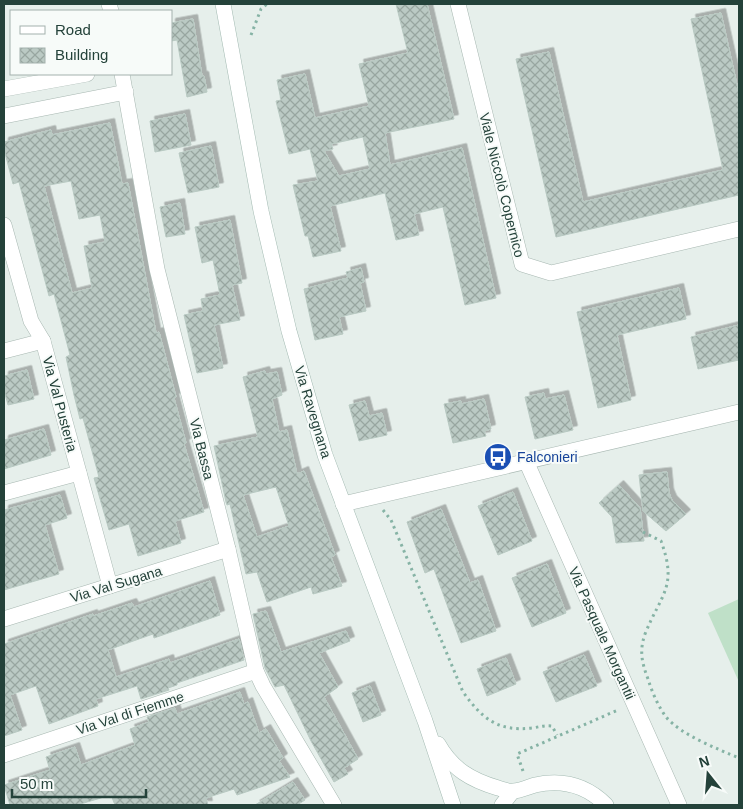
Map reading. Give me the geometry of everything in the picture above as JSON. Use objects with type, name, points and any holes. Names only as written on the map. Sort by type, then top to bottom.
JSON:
[{"type":"street","name":"Via Ravegnana","points":[[223,4],[261,211],[289,331],[325,455],[425,721],[453,805]]},
{"type":"street","name":"Viale Niccolò Copernico","points":[[458,4],[522,264],[551,273],[739,229]]},
{"type":"street","points":[[4,89],[81,75]]},
{"type":"street","name":"Via Bassa","points":[[122,75],[157,269],[228,549],[256,671],[334,805]]},
{"type":"street","points":[[4,116],[126,92]]},
{"type":"street","name":"Via Val Pusteria","points":[[4,225],[31,321],[43,341],[110,586]]},
{"type":"street","points":[[4,351],[43,341]]},
{"type":"street","points":[[343,504],[739,412]]},
{"type":"street","name":"Via Pasquale Morgantii","points":[[526,461],[679,805]]},
{"type":"street","points":[[4,492],[79,473]]},
{"type":"street","name":"Via Val Sugana","points":[[4,619],[228,549]]},
{"type":"street","name":"Via Val di Fiemme","points":[[4,755],[256,671]]},
{"type":"street","points":[[425,721],[441,750],[458,770],[482,783],[512,792],[550,782],[564,783],[578,786],[599,798],[606,805]]},
{"type":"street","points":[[502,805],[512,792]]},
{"type":"path","points":[[251,36],[261,9],[267,4]]},
{"type":"path","points":[[380,506],[390,520],[463,692],[473,706],[484,718],[500,726],[516,728],[552,726],[558,735]]},
{"type":"path","points":[[643,532],[661,541],[668,568],[669,581],[645,636],[641,654],[653,695],[667,718],[686,732],[709,745],[739,758]]},
{"type":"path","points":[[522,771],[517,754],[618,710]]},
{"type":"green space","points":[[739,599],[739,682],[708,613]]},
{"type":"building","points":[[396,4],[427,4],[454,119],[385,133],[390,165],[462,148],[496,298],[465,305],[443,207],[414,214],[419,235],[396,240],[385,193],[330,206],[341,251],[313,257],[308,236],[305,236],[293,185],[318,181],[310,149],[289,154],[276,101],[281,100],[277,80],[305,74],[315,118],[369,106],[359,64],[408,53]],"holes":[[[363,137],[370,169],[339,176],[324,151],[333,149],[331,144]]]},
{"type":"building","points":[[721,13],[739,94],[739,195],[556,237],[516,59],[549,52],[583,202],[723,170],[691,19]]},
{"type":"building","points":[[193,19],[202,76],[204,76],[207,92],[187,97],[177,40],[172,41],[172,23]]},
{"type":"building","points":[[185,114],[191,145],[155,152],[150,121]]},
{"type":"building","points":[[110,123],[122,184],[128,183],[156,333],[159,332],[176,397],[174,398],[186,443],[184,444],[204,512],[175,521],[181,543],[138,556],[129,524],[109,530],[94,478],[99,477],[83,418],[80,419],[74,395],[66,357],[70,355],[54,294],[49,296],[19,182],[13,184],[4,149],[4,142],[51,130],[52,135]],"holes":[[[71,181],[79,219],[100,215],[105,242],[84,246],[92,288],[72,293],[44,186]]]},
{"type":"building","points":[[211,146],[219,187],[188,193],[179,153]]},
{"type":"building","points":[[180,203],[185,234],[166,237],[160,207]]},
{"type":"building","points":[[230,220],[242,283],[232,285],[240,320],[214,325],[223,368],[197,373],[184,315],[203,311],[201,299],[220,295],[213,260],[202,263],[195,227]]},
{"type":"building","points":[[361,268],[364,282],[360,283],[366,311],[339,317],[343,334],[315,340],[304,289],[348,278],[346,272]]},
{"type":"building","points":[[679,288],[686,319],[617,335],[631,400],[598,408],[577,312]]},
{"type":"building","points":[[739,325],[739,360],[698,369],[691,337]]},
{"type":"building","points":[[27,370],[34,399],[8,405],[4,390],[4,376]]},
{"type":"building","points":[[265,371],[266,374],[277,372],[282,395],[272,399],[279,432],[287,430],[297,474],[304,471],[335,555],[331,557],[342,586],[313,594],[311,587],[267,602],[257,572],[246,574],[230,504],[227,505],[226,502],[214,446],[258,437],[243,377]],"holes":[[[276,487],[289,526],[257,537],[243,495]]]},
{"type":"building","points":[[544,393],[545,399],[564,395],[573,430],[535,439],[525,397]]},
{"type":"building","points":[[484,399],[491,429],[484,431],[486,436],[453,443],[444,404],[461,401],[461,404]]},
{"type":"building","points":[[365,401],[369,416],[382,413],[387,435],[359,441],[349,405]]},
{"type":"building","points":[[44,429],[51,455],[4,469],[4,440]]},
{"type":"building","points":[[667,472],[669,493],[672,500],[686,514],[666,531],[643,511],[639,475]]},
{"type":"building","points":[[619,485],[640,508],[644,541],[616,543],[612,517],[599,503]]},
{"type":"building","points":[[513,492],[532,541],[498,555],[478,506]]},
{"type":"building","points":[[60,495],[67,518],[45,525],[59,574],[4,590],[4,510]]},
{"type":"building","points":[[441,509],[470,583],[478,580],[496,631],[461,643],[434,569],[425,573],[407,522]]},
{"type":"building","points":[[547,564],[566,613],[532,627],[512,578]]},
{"type":"building","points":[[210,581],[220,615],[154,638],[153,634],[108,650],[116,677],[169,659],[170,663],[239,639],[244,660],[177,683],[177,685],[168,688],[169,690],[141,699],[137,686],[96,699],[98,706],[49,724],[36,686],[10,695],[22,730],[4,736],[4,644],[93,614],[93,616],[132,603],[134,607]]},
{"type":"building","points":[[266,611],[281,652],[346,631],[350,641],[319,653],[338,687],[324,697],[358,759],[344,768],[348,774],[334,782],[311,741],[284,685],[275,687],[265,668],[253,614]]},
{"type":"building","points":[[584,655],[597,686],[556,702],[543,672]]},
{"type":"building","points":[[506,658],[516,684],[487,696],[477,669]]},
{"type":"building","points":[[370,686],[381,715],[363,722],[352,693]]},
{"type":"building","points":[[240,692],[244,704],[248,702],[259,733],[266,729],[283,758],[279,761],[290,777],[237,795],[234,789],[206,798],[208,805],[115,805],[111,795],[77,805],[10,805],[4,785],[50,770],[46,757],[75,747],[81,765],[135,745],[130,729],[149,722],[147,717],[175,708],[177,714]]},
{"type":"building","points":[[293,782],[305,800],[297,805],[255,805]]},
{"type":"place","name":"Falconieri","points":[[498,457]]}]
